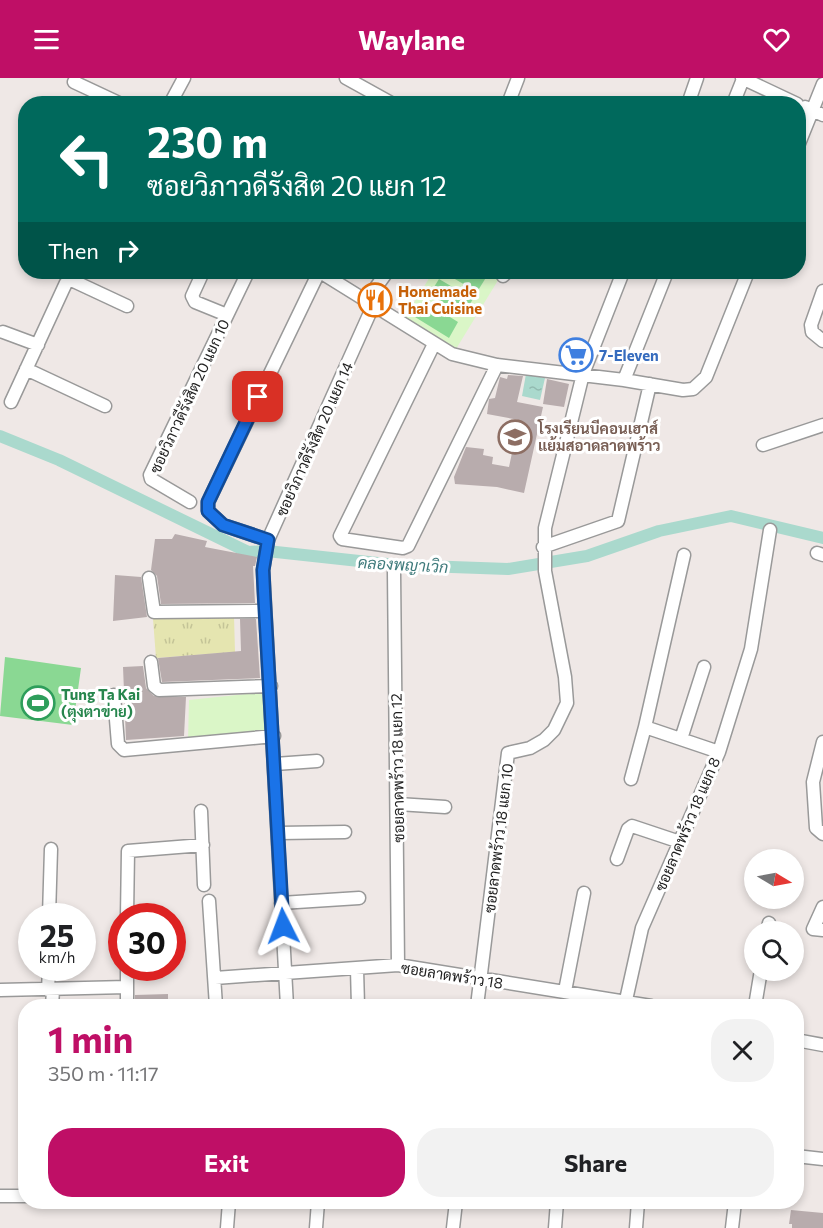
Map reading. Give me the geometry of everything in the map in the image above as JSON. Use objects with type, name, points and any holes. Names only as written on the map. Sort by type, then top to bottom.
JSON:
[{"type":"street","points":[[174,96],[184,78]]},
{"type":"street","points":[[346,78],[380,96]]},
{"type":"street","points":[[511,96],[518,78]]},
{"type":"street","points":[[690,96],[697,78]]},
{"type":"street","points":[[736,96],[742,78],[781,96]]},
{"type":"street","points":[[74,82],[105,96]]},
{"type":"street","points":[[806,133],[818,113],[823,84]]},
{"type":"street","points":[[11,402],[67,279]]},
{"type":"street","points":[[76,279],[127,306]]},
{"type":"street","points":[[200,279],[192,296],[195,302],[228,315]]},
{"type":"street","name":"ซอยวิภาวดีรังสิต 20 แยก 10","points":[[190,502],[150,477],[245,279]]},
{"type":"street","points":[[268,540],[223,525],[210,516],[208,502],[316,279]]},
{"type":"street","points":[[331,279],[452,354],[497,365],[584,374],[683,390],[693,389],[706,377],[745,279]]},
{"type":"street","name":"ซอยวิภาวดีรังสิต 20 แยก 14","points":[[287,999],[263,570],[268,540],[370,303],[383,279]]},
{"type":"street","name":"ซอยลาดพร้าว 18 แยก 10","points":[[480,980],[508,753],[530,748],[544,740],[554,730],[567,703],[566,677],[545,571],[543,547],[545,528],[584,374],[620,279]]},
{"type":"street","points":[[624,380],[664,279]]},
{"type":"street","points":[[823,291],[811,325],[816,337],[823,341]]},
{"type":"street","points":[[3,332],[38,345]]},
{"type":"street","points":[[434,344],[340,536],[346,540],[403,548],[408,546],[497,365]]},
{"type":"street","points":[[26,369],[105,406]]},
{"type":"street","points":[[543,547],[618,521],[650,384]]},
{"type":"street","points":[[763,445],[823,425]]},
{"type":"street","points":[[719,752],[751,649],[770,530]]},
{"type":"street","points":[[631,779],[684,555]]},
{"type":"street","name":"ซอยลาดพร้าว 18 แยก 12","points":[[394,572],[398,965]]},
{"type":"street","points":[[148,578],[153,611],[265,611]]},
{"type":"street","points":[[150,662],[154,686],[159,690],[271,686]]},
{"type":"street","points":[[681,739],[704,667]]},
{"type":"street","points":[[114,695],[118,744],[122,750],[273,735]]},
{"type":"street","name":"ซอยลาดพร้าว 18 แยก 8","points":[[626,999],[642,928],[719,752],[645,727]]},
{"type":"street","points":[[823,742],[813,789],[816,828],[823,834]]},
{"type":"street","points":[[275,764],[317,761]]},
{"type":"street","points":[[398,804],[445,807]]},
{"type":"street","points":[[201,811],[204,885]]},
{"type":"street","points":[[617,859],[630,827],[635,826],[680,842]]},
{"type":"street","points":[[279,833],[345,831]]},
{"type":"street","points":[[127,903],[128,851],[203,845]]},
{"type":"street","points":[[50,903],[51,849]]},
{"type":"street","points":[[565,992],[584,893]]},
{"type":"street","points":[[281,903],[359,898]]},
{"type":"street","points":[[209,901],[216,999]]},
{"type":"street","points":[[818,929],[823,907]]},
{"type":"street","name":"ซอยลาดพร้าว 18","points":[[215,978],[398,965],[480,980],[618,999]]},
{"type":"street","points":[[357,969],[358,999]]},
{"type":"street","points":[[478,999],[480,980]]},
{"type":"street","points":[[49,981],[51,999]]},
{"type":"street","points":[[127,981],[127,999]]},
{"type":"street","points":[[756,999],[759,981]]},
{"type":"street","points":[[0,990],[127,987]]},
{"type":"street","points":[[804,1041],[823,1045]]},
{"type":"street","points":[[804,1156],[823,1159]]},
{"type":"street","points":[[0,1196],[18,1196]]},
{"type":"street","points":[[227,1228],[228,1209]]},
{"type":"street","points":[[316,1228],[317,1209]]},
{"type":"street","points":[[453,1228],[455,1209]]},
{"type":"street","points":[[555,1228],[557,1209]]},
{"type":"street","points":[[636,1228],[637,1209]]},
{"type":"street","points":[[732,1228],[734,1209]]},
{"type":"green space","points":[[439,279],[473,299],[463,315],[429,295]]},
{"type":"green space","points":[[455,279],[485,279],[477,292]]},
{"type":"green space","points":[[424,301],[458,322],[449,338],[415,317]]},
{"type":"green space","points":[[234,616],[235,652],[156,658],[153,619]]},
{"type":"green space","name":"Tung Ta Kai (ตุงตาข่าย)","points":[[5,657],[81,668],[73,725],[0,716]]},
{"type":"shaded area","points":[[429,279],[499,279],[456,349],[405,317]]},
{"type":"shaded area","points":[[266,692],[270,733],[188,742],[189,700]]},
{"type":"water","points":[[526,374],[545,378],[540,400],[522,396]]},
{"type":"building","name":"7-Eleven","points":[[575,343],[585,347],[577,366],[567,363]]},
{"type":"building","points":[[508,375],[523,376],[517,402],[543,407],[524,493],[497,487],[455,484],[454,477],[466,447],[484,449],[483,455],[493,457],[492,464],[509,467],[519,420],[487,414],[489,399],[495,398],[500,377],[507,379]]},
{"type":"building","points":[[547,379],[569,384],[564,407],[543,404]]},
{"type":"building","points":[[175,534],[207,541],[205,547],[257,557],[255,566],[253,566],[255,603],[161,604],[157,576],[151,570],[155,539],[172,539]]},
{"type":"building","points":[[115,575],[141,577],[147,617],[113,621]]},
{"type":"building","points":[[240,619],[256,619],[260,678],[162,682],[158,658],[241,651]]},
{"type":"building","points":[[143,666],[146,688],[154,696],[186,697],[184,736],[126,740],[123,667]]},
{"type":"building","points":[[168,994],[168,999],[135,999],[135,995]]},
{"type":"building","points":[[791,1210],[823,1213],[823,1228],[792,1228],[792,1224],[789,1224]]},
{"type":"waterway","name":"คลองพญาเวิก","points":[[0,436],[59,460],[248,552],[267,551],[396,565],[508,569],[587,556],[659,531],[731,516],[823,538]]},
{"type":"place","name":"Homemade Thai Cuisine","points":[[375,300]]},
{"type":"place","name":"7-Eleven","points":[[576,355]]},
{"type":"place","name":"โรงเรียนบีคอนเฮาส์ แย้มสอาดลาดพร้าว","points":[[515,437]]},
{"type":"place","name":"Tung Ta Kai (ตุงตาข่าย)","points":[[38,703]]},
{"type":"route","points":[[258,397],[208,502],[208,511],[213,519],[223,525],[268,540],[263,570],[283,926]]}]
